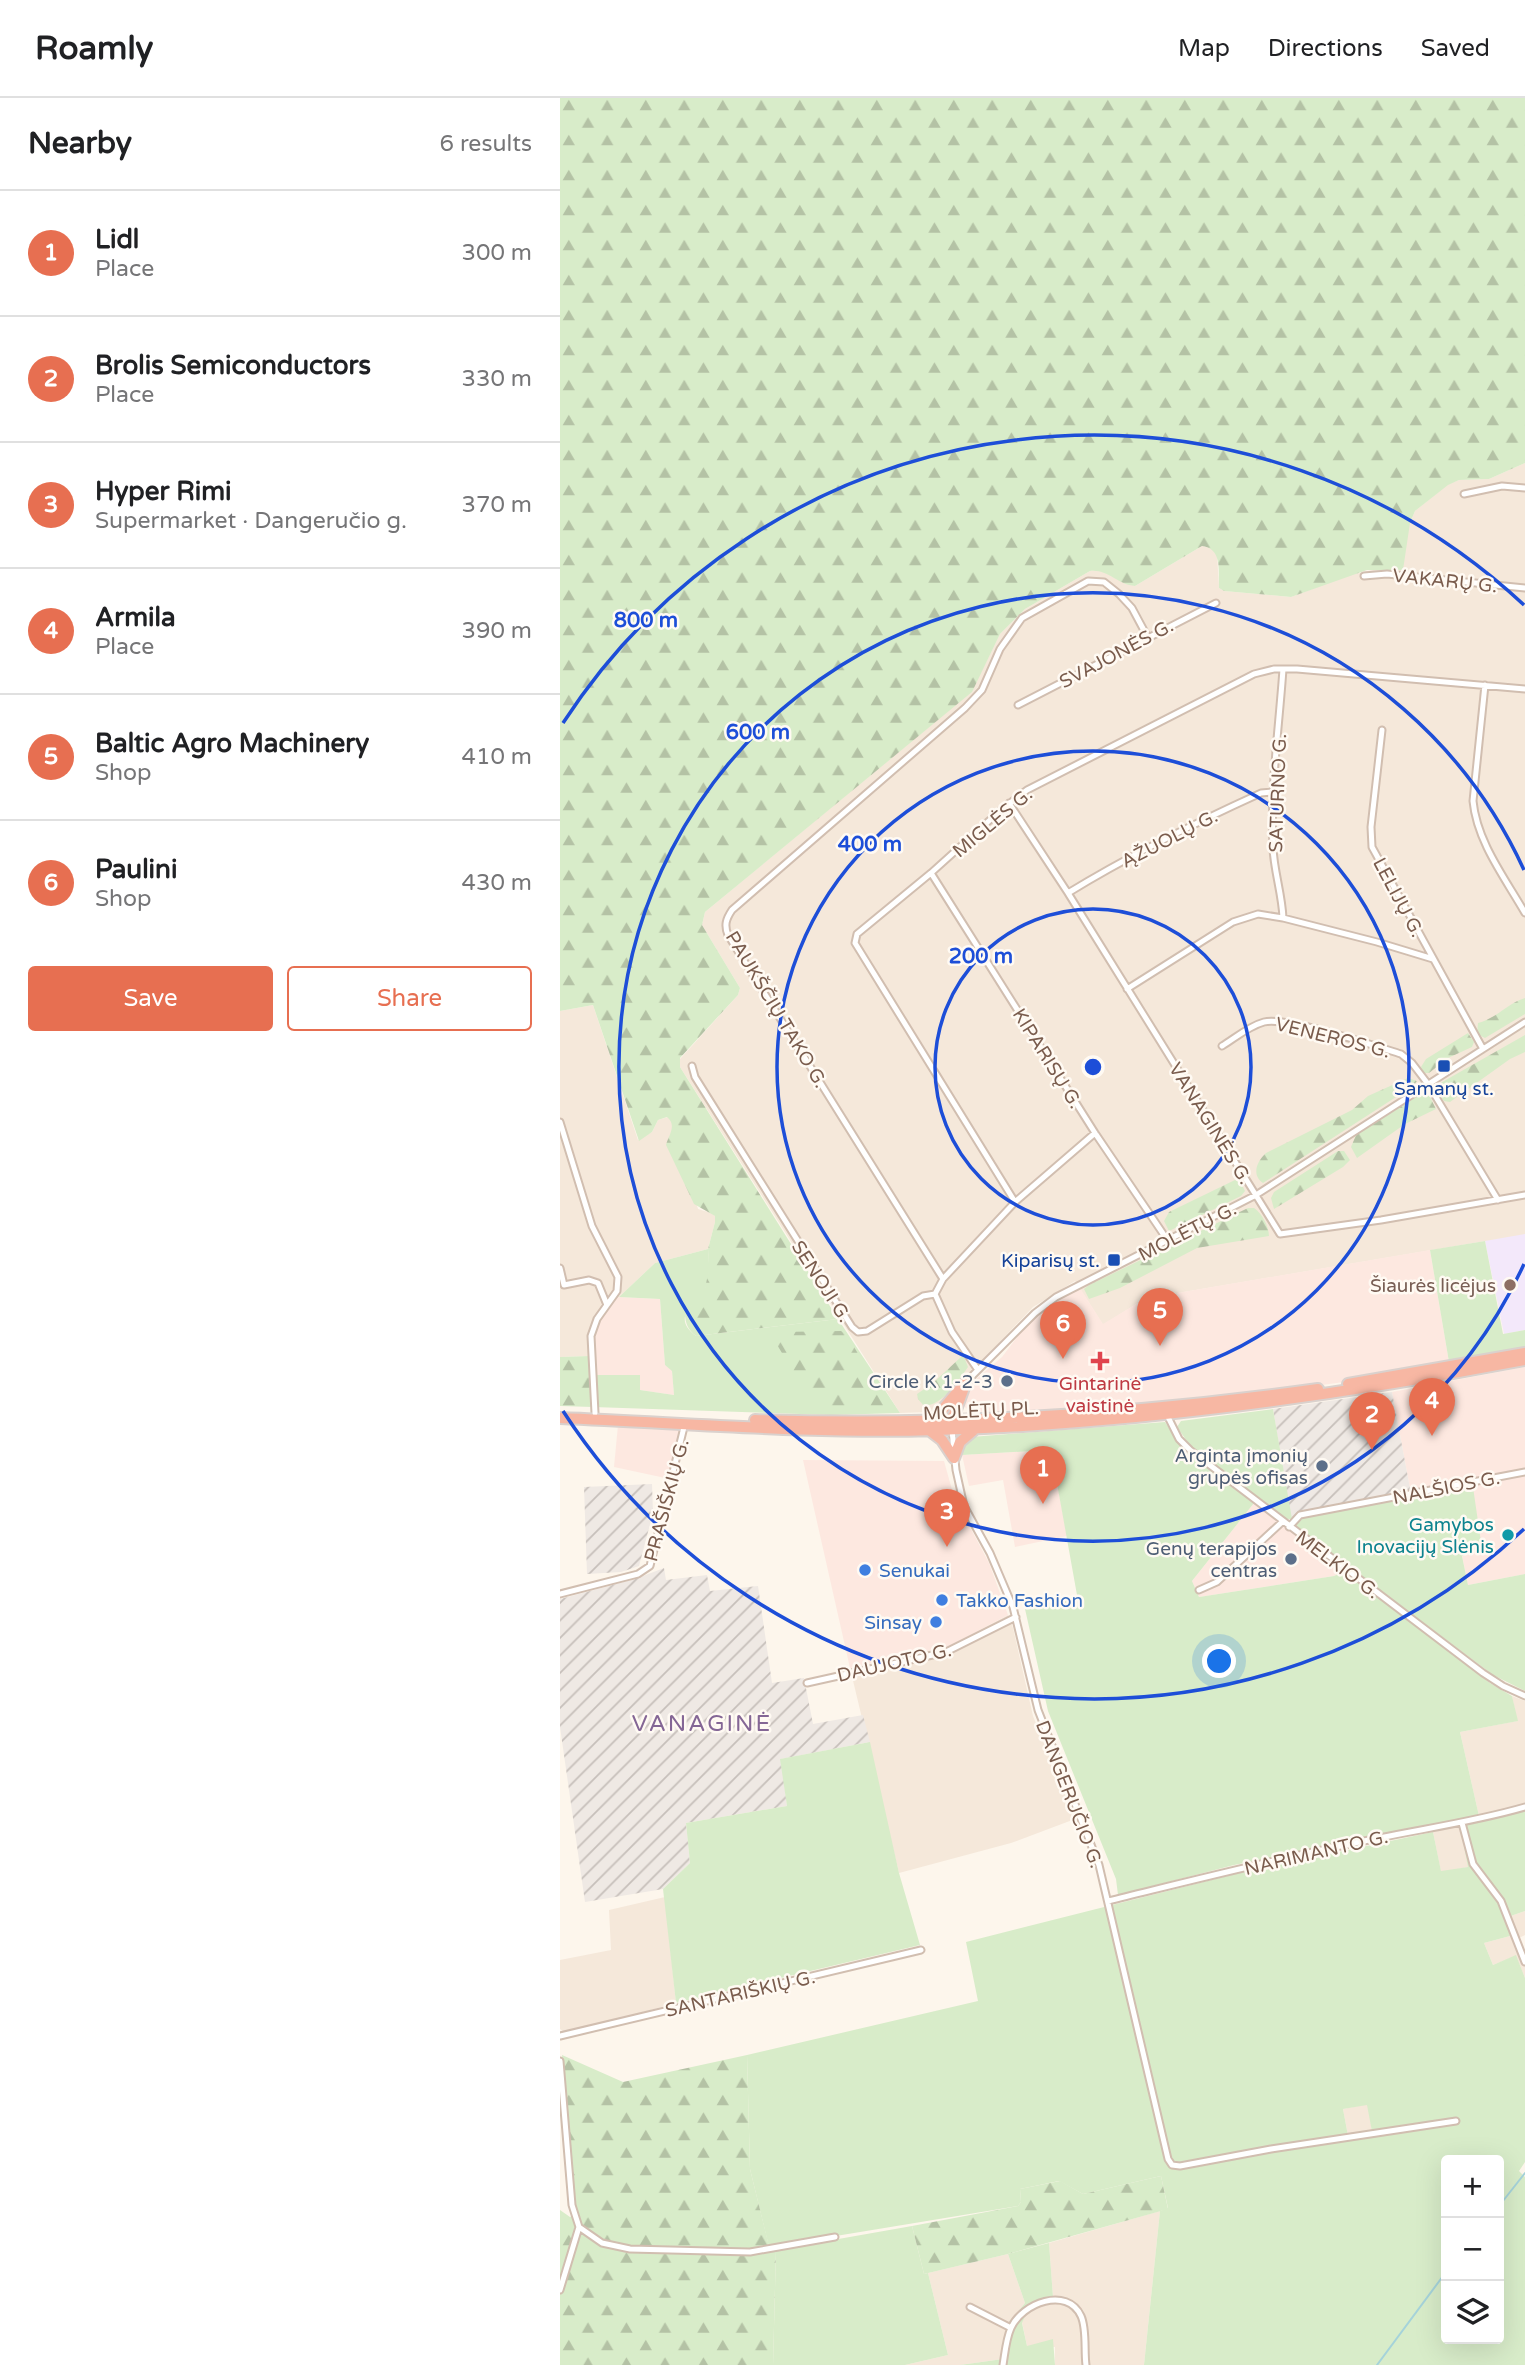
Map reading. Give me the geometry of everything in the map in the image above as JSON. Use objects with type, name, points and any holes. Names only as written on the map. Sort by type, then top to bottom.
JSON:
[{"type":"highway","name":"MOLĖTŲ PL.","points":[[953,1426],[1240,1399],[1341,1385],[1525,1353]]},
{"type":"highway","name":"MOLĖTŲ PL.","points":[[976,1424],[1167,1415],[1343,1392],[1525,1360]]},
{"type":"highway","points":[[931,1427],[937,1415],[957,1398],[966,1382]]},
{"type":"highway","points":[[954,1458],[960,1442],[976,1424],[957,1398]]},
{"type":"highway","points":[[931,1427],[953,1426],[957,1398]]},
{"type":"highway","name":"MOLĖTŲ PL.","points":[[560,1411],[931,1427]]},
{"type":"highway","name":"MOLĖTŲ PL.","points":[[560,1418],[814,1430],[931,1427]]},
{"type":"highway","points":[[931,1427],[954,1458]]},
{"type":"street","points":[[1464,494],[1502,486],[1525,488]]},
{"type":"street","name":"VAKARŲ G.","points":[[1364,576],[1387,574],[1525,588]]},
{"type":"street","name":"PAUKŠČIŲ TAKO G.","points":[[943,1279],[728,935],[725,928],[726,919],[732,910],[965,708],[982,690],[1000,649],[1022,618],[1083,583],[1098,580],[1109,585],[1126,601],[1147,636]]},
{"type":"street","name":"SVAJONĖS G.","points":[[1018,705],[1147,636],[1216,603]]},
{"type":"street","name":"MIGLĖS G.","points":[[1016,1202],[854,940],[857,934],[1027,790],[1254,674],[1283,669],[1525,689]]},
{"type":"street","name":"SATURNO G.","points":[[1283,669],[1273,792],[1273,852],[1283,918]]},
{"type":"street","points":[[1485,685],[1473,801],[1475,819],[1481,835],[1525,913]]},
{"type":"street","name":"LELIJŲ G.","points":[[1382,730],[1371,827],[1372,847],[1483,1049]]},
{"type":"street","name":"ĄŽUOLŲ G.","points":[[1068,893],[1159,842],[1261,793],[1273,792]]},
{"type":"street","name":"VANAGINĖS G.","points":[[1009,803],[1068,893],[1277,1231],[1283,1235],[1525,1195]]},
{"type":"street","name":"KIPARISŲ G.","points":[[931,873],[1095,1133],[1168,1241]]},
{"type":"street","points":[[1127,989],[1208,937],[1243,918],[1258,914],[1377,942],[1433,959]]},
{"type":"street","name":"VENEROS G.","points":[[1222,1046],[1264,1022],[1288,1022],[1401,1054],[1412,1063],[1427,1084],[1498,1200]]},
{"type":"street","name":"MOLĖTŲ G.","points":[[966,1382],[1046,1304],[1068,1290],[1256,1195],[1525,1022]]},
{"type":"street","name":"SENOJI G.","points":[[692,1066],[695,1077],[852,1327],[858,1332],[867,1331],[923,1296],[935,1294]]},
{"type":"street","points":[[560,1122],[592,1226],[618,1278],[617,1291],[597,1319],[592,1336],[595,1413]]},
{"type":"street","points":[[978,1370],[952,1332],[935,1294],[943,1279],[1016,1202],[1095,1133]]},
{"type":"street","points":[[560,1268],[564,1285],[589,1280],[598,1283],[607,1306]]},
{"type":"street","name":"MELKIO G.","points":[[1167,1415],[1179,1439],[1189,1450],[1483,1673],[1525,1696]]},
{"type":"street","name":"PRAŠIŠKIŲ G.","points":[[560,1594],[638,1574],[650,1566],[685,1423]]},
{"type":"street","name":"DANGERUČIO G.","points":[[953,1426],[954,1458],[964,1506],[993,1559],[1016,1617],[1038,1710],[1099,1865],[1168,2159],[1172,2165],[1180,2166],[1317,2142],[1456,2122]]},
{"type":"street","name":"NALŠIOS G.","points":[[1289,1527],[1300,1515],[1525,1472]]},
{"type":"street","points":[[1199,1590],[1217,1582],[1282,1522]]},
{"type":"street","name":"DAUJOTO G.","points":[[807,1683],[946,1652],[1016,1617]]},
{"type":"street","name":"NARIMANTO G.","points":[[1108,1901],[1284,1858],[1462,1823],[1525,1807]]},
{"type":"street","points":[[1462,1823],[1473,1864],[1501,1901],[1525,1962]]},
{"type":"street","name":"SANTARIŠKIŲ G.","points":[[560,2036],[921,1950]]},
{"type":"street","points":[[560,2061],[572,2205],[579,2227],[560,2290]]},
{"type":"street","points":[[579,2227],[602,2243],[631,2249],[750,2252],[835,2237]]},
{"type":"street","points":[[1003,2365],[1011,2328],[1023,2311],[1035,2304],[1056,2300],[1073,2306],[1083,2319],[1086,2365]]},
{"type":"street","points":[[970,2307],[1011,2328]]},
{"type":"shaded area","points":[[1525,463],[1525,1330],[1485,1241],[1178,1293],[1178,1301],[1163,1303],[1146,1298],[1103,1325],[1075,1281],[1033,1307],[937,1408],[929,1412],[900,1413],[680,1067],[680,1059],[738,995],[740,988],[702,925],[705,912],[971,692],[1000,634],[1025,609],[1090,571],[1100,570],[1135,586],[1202,546],[1212,548],[1217,553],[1219,588],[1224,591],[1291,597],[1349,575],[1378,569],[1410,523],[1415,511],[1448,484],[1459,480],[1489,479]]},
{"type":"shaded area","points":[[593,1005],[638,1140],[652,1132],[658,1120],[668,1117],[672,1121],[698,1209],[715,1216],[715,1222],[708,1249],[655,1263],[619,1297],[603,1307],[591,1328],[589,1356],[560,1357],[560,1011]]},
{"type":"shaded area","name":"Šiaurės licėjus","points":[[1525,1234],[1525,1330],[1504,1334],[1485,1241]]},
{"type":"shaded area","points":[[1430,1250],[1449,1362],[1344,1382],[1232,1397],[1080,1411],[970,1412],[962,1404],[968,1386],[1002,1357],[1024,1328],[1046,1307],[1080,1288],[1103,1324],[1146,1298],[1159,1296],[1163,1303],[1178,1301],[1177,1293]]},
{"type":"shaded area","points":[[619,1297],[660,1299],[665,1365],[672,1370],[674,1395],[640,1390],[640,1375],[596,1375],[595,1355],[589,1356],[591,1328],[603,1307]]},
{"type":"shaded area","points":[[1525,1367],[1525,1574],[1468,1585],[1462,1555],[1472,1487],[1412,1499],[1392,1392]]},
{"type":"shaded area","points":[[1392,1392],[1412,1499],[1291,1519],[1273,1409]]},
{"type":"shaded area","points":[[618,1425],[679,1428],[670,1479],[614,1467]]},
{"type":"shaded area","points":[[1051,1450],[1067,1536],[1015,1547],[1003,1480],[969,1486],[962,1455]]},
{"type":"shaded area","points":[[803,1460],[944,1461],[954,1497],[989,1563],[1008,1615],[950,1646],[850,1668]]},
{"type":"shaded area","points":[[652,1484],[653,1513],[639,1566],[621,1572],[587,1574],[584,1487]]},
{"type":"shaded area","points":[[1254,1503],[1344,1571],[1334,1576],[1199,1597],[1192,1581]]},
{"type":"shaded area","points":[[664,1568],[666,1580],[707,1575],[710,1591],[758,1586],[772,1683],[804,1678],[813,1724],[863,1715],[870,1742],[781,1759],[787,1806],[686,1823],[690,1863],[663,1889],[585,1902],[560,1727],[560,1599],[635,1579]]},
{"type":"shaded area","points":[[1008,1615],[1033,1716],[1075,1819],[1011,1843],[899,1873],[850,1668],[950,1646]]},
{"type":"shaded area","points":[[1512,1696],[1525,1701],[1525,1803],[1479,1816],[1460,1732],[1517,1721]]},
{"type":"shaded area","points":[[1460,1826],[1469,1867],[1441,1872],[1433,1832]]},
{"type":"shaded area","points":[[665,1897],[676,2003],[566,2033],[560,2029],[560,1960],[611,1950],[609,1910]]},
{"type":"shaded area","points":[[1525,1911],[1525,1935],[1519,1938],[1525,1952],[1525,1978],[1516,1956],[1493,1965],[1484,1943],[1510,1936],[1505,1918]]},
{"type":"shaded area","points":[[1368,2104],[1373,2137],[1349,2141],[1343,2109]]},
{"type":"shaded area","points":[[1160,2211],[1144,2365],[1055,2365],[1055,2347],[1027,2346],[1022,2322],[1031,2303],[1053,2297],[1049,2243]]},
{"type":"shaded area","points":[[1008,2254],[1025,2303],[1009,2323],[1003,2359],[960,2365],[905,2365],[948,2355],[928,2273]]},
{"type":"green space","points":[[560,98],[1525,98],[1525,463],[1489,479],[1459,480],[1448,485],[1415,511],[1410,523],[1403,570],[1367,570],[1291,597],[1224,591],[1219,588],[1216,556],[1209,548],[1202,546],[1135,586],[1102,572],[1090,571],[1025,609],[1000,634],[972,692],[705,912],[702,925],[740,988],[738,995],[680,1058],[680,1067],[838,1319],[696,1336],[691,1331],[686,1323],[685,1313],[705,1288],[709,1270],[708,1249],[715,1216],[694,1204],[666,1145],[672,1127],[667,1117],[658,1120],[652,1132],[639,1141],[593,1005],[560,1011]]},
{"type":"green space","points":[[1525,998],[1525,1014],[1485,1038],[1477,1034],[1478,1023]]},
{"type":"green space","points":[[1468,1033],[1474,1042],[1472,1047],[1448,1058],[1429,1073],[1424,1073],[1421,1067],[1426,1059]]},
{"type":"green space","points":[[1525,1035],[1525,1052],[1510,1059],[1450,1102],[1444,1101],[1436,1090],[1437,1085]]},
{"type":"green space","points":[[1408,1078],[1417,1081],[1263,1183],[1259,1180],[1257,1168],[1266,1153],[1352,1110],[1368,1096]]},
{"type":"green space","points":[[1424,1092],[1429,1095],[1436,1109],[1405,1124],[1357,1158],[1351,1147],[1356,1135]]},
{"type":"green space","points":[[1338,1151],[1344,1151],[1350,1160],[1343,1167],[1274,1209],[1271,1198],[1274,1192]]},
{"type":"green space","points":[[1235,1180],[1241,1183],[1245,1191],[1241,1196],[1169,1231],[1164,1221],[1169,1212]]},
{"type":"green space","points":[[1248,1208],[1254,1208],[1260,1213],[1269,1236],[1197,1248],[1120,1288],[1089,1299],[1084,1289],[1089,1285]]},
{"type":"green space","points":[[1485,1241],[1503,1334],[1525,1330],[1525,1348],[1449,1362],[1430,1250]]},
{"type":"green space","points":[[708,1249],[707,1284],[685,1317],[685,1323],[696,1336],[838,1319],[900,1413],[831,1415],[593,1407],[589,1356],[595,1355],[597,1375],[640,1375],[640,1390],[674,1395],[672,1371],[665,1365],[660,1299],[619,1297],[655,1263]]},
{"type":"green space","points":[[841,1331],[847,1335],[887,1403],[887,1408],[822,1413],[816,1410],[773,1338],[780,1332]]},
{"type":"green space","points":[[589,1356],[593,1407],[560,1406],[560,1357]]},
{"type":"green space","points":[[964,1357],[968,1367],[960,1379],[944,1397],[924,1406],[917,1394]]},
{"type":"green space","points":[[1273,1409],[1292,1519],[1473,1487],[1482,1549],[1462,1556],[1468,1585],[1525,1574],[1525,1691],[1493,1675],[1300,1530],[1291,1519],[1286,1519],[1191,1447],[1177,1427],[1181,1421]]},
{"type":"green space","points":[[1165,1422],[1180,1445],[1254,1503],[1192,1581],[1199,1597],[1334,1576],[1344,1571],[1490,1683],[1512,1696],[1518,1721],[1460,1732],[1479,1816],[1234,1865],[1118,1895],[1116,1879],[1048,1711],[1025,1609],[1077,1595],[1051,1450],[962,1455],[962,1445],[971,1437]]},
{"type":"green space","points":[[870,1742],[899,1873],[920,1945],[676,2003],[663,1889],[690,1863],[686,1823],[787,1806],[780,1759]]},
{"type":"green space","points":[[1525,1810],[1525,1911],[1505,1918],[1510,1936],[1484,1943],[1493,1965],[1516,1955],[1525,1978],[1525,2162],[1519,2171],[1525,2177],[1525,2365],[1144,2365],[1160,2211],[1168,2208],[1161,2176],[1083,2194],[1059,2181],[1020,2189],[1021,2202],[1018,2206],[769,2247],[750,2169],[747,2055],[978,2001],[966,1942],[1243,1872],[1433,1832],[1441,1871],[1468,1867],[1460,1826]],"holes":[[[1367,2105],[1373,2137],[1349,2141],[1343,2109]]]},
{"type":"green space","points":[[562,2055],[623,2082],[747,2055],[750,2169],[770,2250],[776,2250],[773,2365],[560,2365],[560,2210],[570,2217],[576,2213]]},
{"type":"green space","points":[[1161,2176],[1168,2209],[1008,2254],[924,2274],[912,2226],[1018,2206],[1021,2202],[1020,2189],[1060,2181],[1083,2194]]},
{"type":"green space","points":[[912,2226],[924,2274],[928,2273],[948,2355],[905,2365],[773,2365],[776,2250]]},
{"type":"green space","points":[[1049,2243],[1053,2297],[1031,2303],[1022,2323],[1027,2346],[1053,2339],[1055,2365],[960,2365],[1003,2359],[1009,2323],[1025,2303],[1008,2254]]},
{"type":"waterway","points":[[1504,2200],[1525,2173]]},
{"type":"waterway","points":[[1377,2365],[1441,2279]]},
{"type":"place","name":"Samanų st.","points":[[1444,1066]]},
{"type":"place","name":"Kiparisų st.","points":[[1114,1260]]},
{"type":"place","name":"Šiaurės licėjus","points":[[1510,1285]]},
{"type":"place","name":"Baltic Agro Machinery","points":[[1160,1346]]},
{"type":"place","name":"Paulini","points":[[1063,1359]]},
{"type":"place","name":"Gintarinė vaistinė","points":[[1100,1361]]},
{"type":"place","name":"Circle K 1-2-3","points":[[1007,1381]]},
{"type":"place","name":"Armila","points":[[1432,1436]]},
{"type":"place","name":"Brolis Semiconductors","points":[[1372,1450]]},
{"type":"place","name":"Arginta įmonių grupės ofisas","points":[[1322,1466]]},
{"type":"place","name":"Lidl","points":[[1043,1504]]},
{"type":"place","name":"Gamybos Inovacijų Slėnis","points":[[1508,1535]]},
{"type":"place","name":"Hyper Rimi","points":[[947,1547]]},
{"type":"place","name":"Genų terapijos centras","points":[[1291,1559]]},
{"type":"place","name":"Senukai","points":[[865,1570]]},
{"type":"place","name":"Takko Fashion","points":[[942,1600]]},
{"type":"place","name":"Sinsay","points":[[936,1622]]},
{"type":"district","name":"VANAGINĖ","points":[[702,1723]]}]
